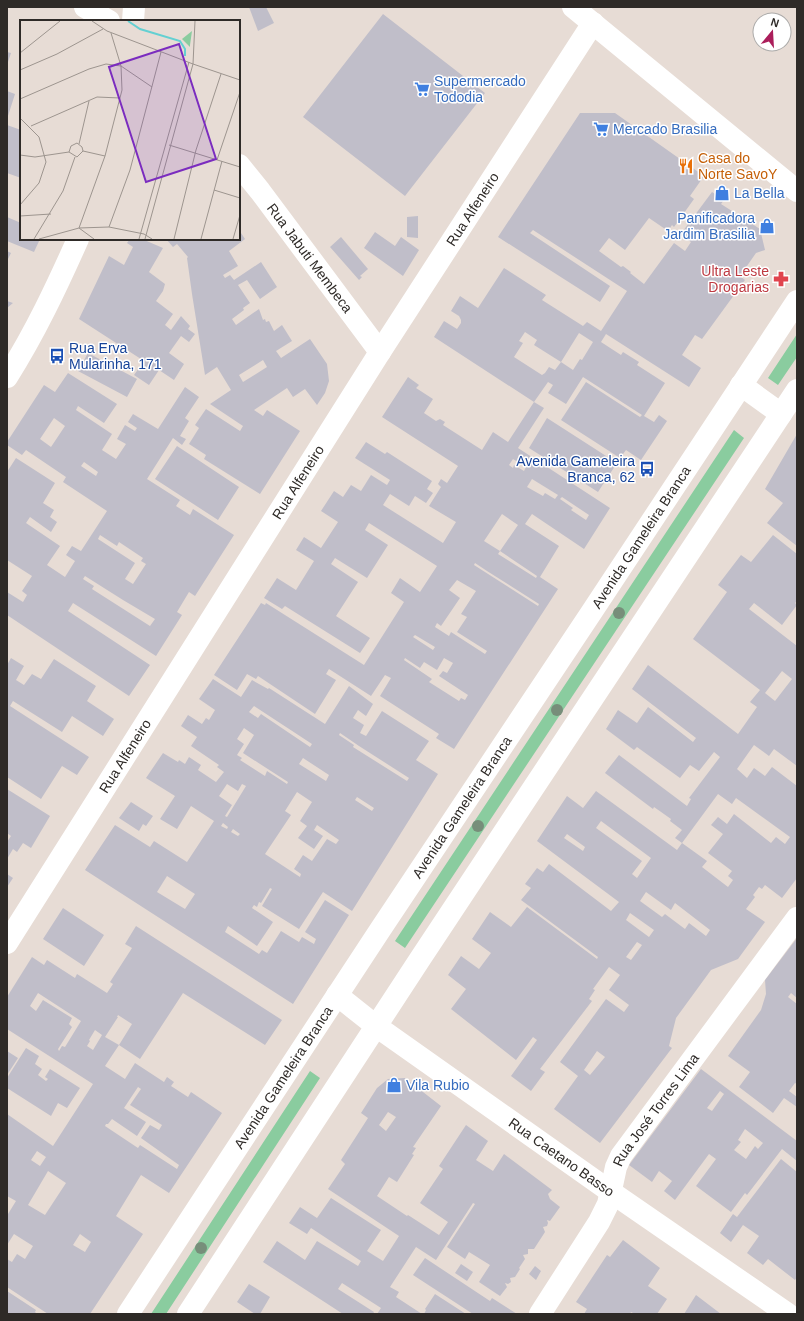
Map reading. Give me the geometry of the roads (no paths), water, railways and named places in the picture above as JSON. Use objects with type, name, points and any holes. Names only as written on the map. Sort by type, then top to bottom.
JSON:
[{"type":"main road","points":[[85,7],[107,20]]},
{"type":"main road","points":[[133,20],[134,7]]},
{"type":"main road","points":[[573,7],[797,191]]},
{"type":"main road","name":"Rua Alfeneiro","points":[[7,943],[380,352],[593,23]]},
{"type":"main road","name":"Rua Jabuti Membeca","points":[[240,166],[380,352]]},
{"type":"main road","points":[[10,367],[55,290],[78,240]]},
{"type":"main road","name":"Avenida Gameleira Branca","points":[[128,1314],[337,995],[797,301]]},
{"type":"main road","points":[[741,385],[781,414]]},
{"type":"main road","points":[[188,1314],[376,1026],[797,390]]},
{"type":"main road","name":"Rua José Torres Lima","points":[[540,1314],[599,1222],[608,1204],[616,1167],[621,1156],[797,918]]},
{"type":"main road","name":"Rua Caetano Basso","points":[[337,995],[376,1026],[611,1192],[788,1314]]},
{"type":"place","name":"Supermercado Tododia","points":[[422,89]]},
{"type":"place","name":"Mercado Brasilia","points":[[601,129]]},
{"type":"place","name":"Casa do Norte SavoY","points":[[686,166]]},
{"type":"place","name":"La Bella","points":[[722,193]]},
{"type":"place","name":"Panificadora Jardim Brasilia","points":[[767,226]]},
{"type":"place","name":"Ultra Leste Drogarias","points":[[781,279]]},
{"type":"place","name":"Rua Erva Mularinha, 171","points":[[57,356]]},
{"type":"place","name":"Avenida Gameleira Branca, 62","points":[[647,469]]},
{"type":"place","name":"Vila Rubio","points":[[394,1085]]}]
